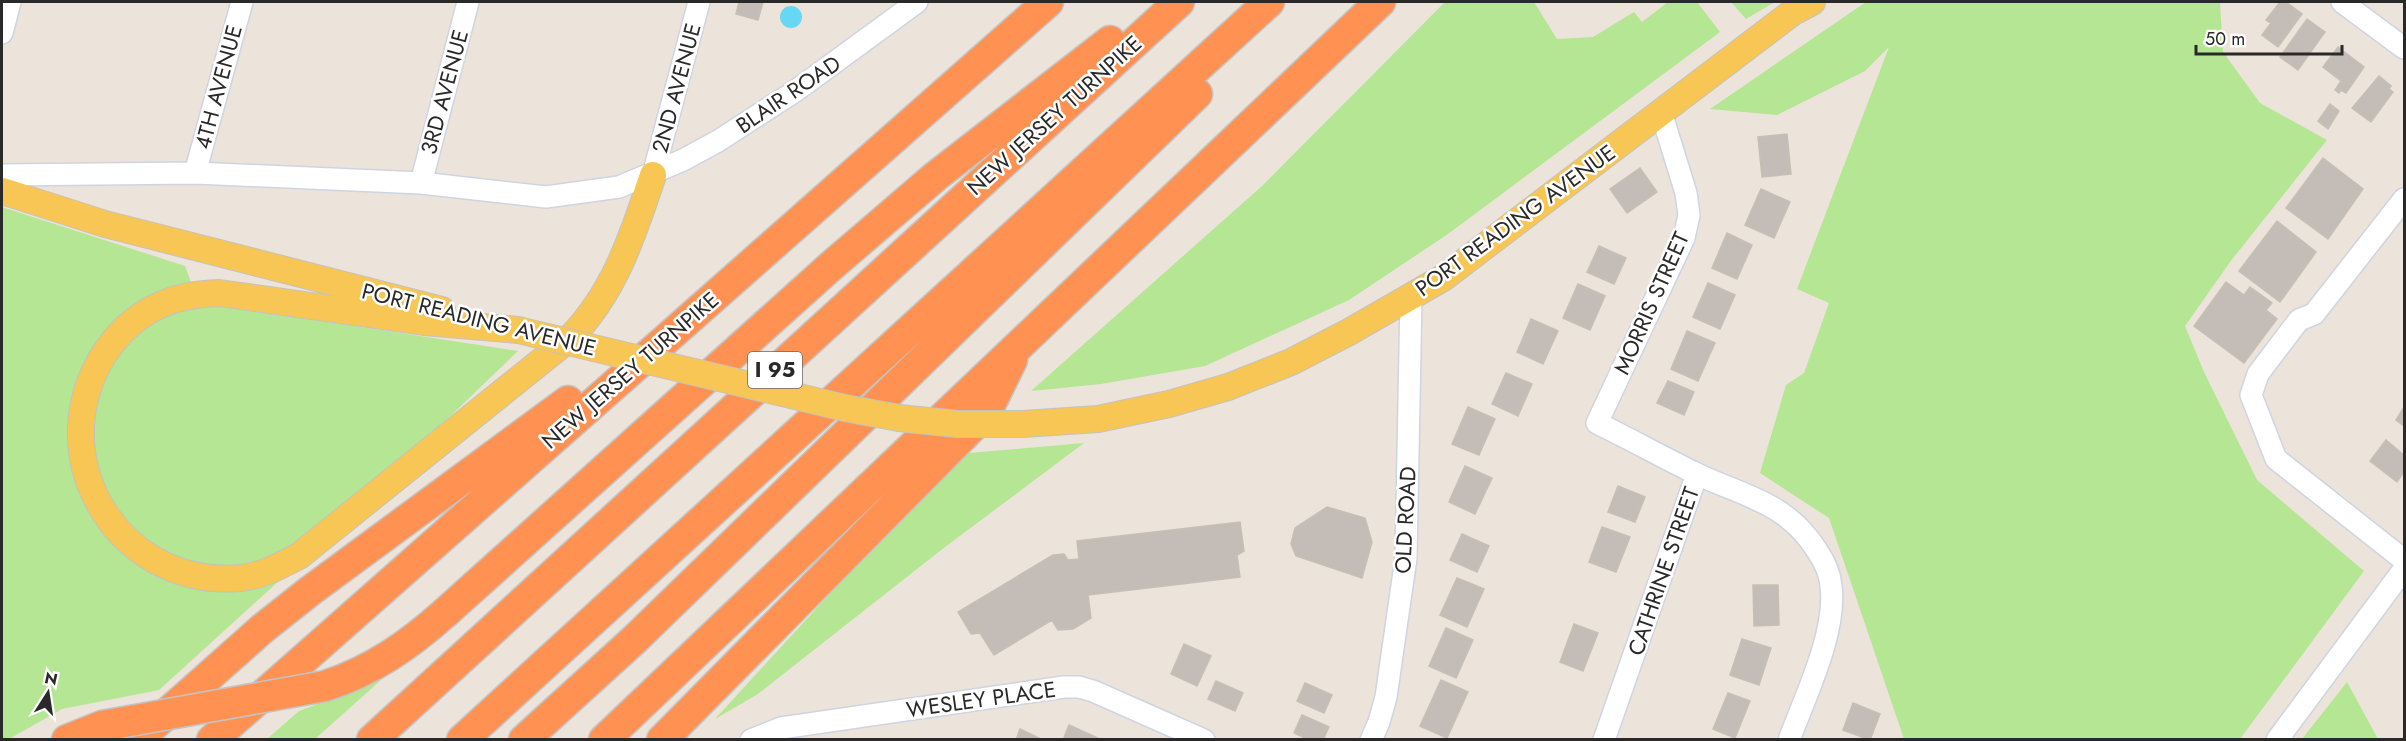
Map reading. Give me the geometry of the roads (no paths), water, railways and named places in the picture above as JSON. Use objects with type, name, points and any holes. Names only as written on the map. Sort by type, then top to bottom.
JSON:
[{"type":"highway","name":"NEW JERSEY TURNPIKE","points":[[212,740],[1048,2]]},
{"type":"highway","points":[[67,740],[102,726],[325,687],[351,678],[387,659],[421,635],[893,213],[1016,113],[1162,2]]},
{"type":"highway","name":"NEW JERSEY TURNPIKE","points":[[372,740],[1179,2]]},
{"type":"highway","name":"I 95","points":[[462,740],[1269,2]]},
{"type":"highway","points":[[524,740],[634,640],[1290,2]]},
{"type":"highway","points":[[604,740],[1380,2]]},
{"type":"highway","points":[[137,740],[253,637],[310,591],[471,474],[762,254]]},
{"type":"highway","points":[[662,740],[987,413],[1021,342]]},
{"type":"main road","name":"PORT READING AVENUE","points":[[2,191],[105,224],[518,330],[844,408],[899,418],[957,424],[1023,424],[1098,418],[1169,404],[1228,387],[1290,362],[1411,297],[1443,278],[1793,12],[1812,2]]},
{"type":"main road","points":[[518,330],[424,322],[219,293],[193,293],[167,300],[142,315],[120,333],[90,379],[82,408],[80,431],[82,458],[89,486],[102,510],[120,534],[147,557],[176,571],[210,577],[241,578],[271,571],[299,556],[570,338],[587,321],[603,298],[627,249],[653,175]]},
{"type":"street","points":[[2,33],[10,2]]},
{"type":"street","name":"4TH AVENUE","points":[[195,172],[242,2]]},
{"type":"street","name":"3RD AVENUE","points":[[421,183],[468,2]]},
{"type":"street","name":"2ND AVENUE","points":[[653,175],[699,2]]},
{"type":"street","name":"BLAIR ROAD","points":[[653,175],[692,156],[761,114],[917,2]]},
{"type":"street","points":[[2342,2],[2404,48]]},
{"type":"street","name":"MORRIS STREET","points":[[1597,423],[1684,238],[1689,215],[1686,193],[1661,112]]},
{"type":"street","points":[[2,175],[195,172],[421,183],[546,197],[619,187],[653,175]]},
{"type":"street","points":[[2404,199],[2314,314],[2300,320],[2292,329],[2258,374],[2251,395],[2276,459],[2404,560]]},
{"type":"street","name":"OLD ROAD","points":[[1371,740],[1386,698],[1406,558],[1411,297]]},
{"type":"street","name":"CATHRINE STREET","points":[[1597,423],[1697,474],[1604,740]]},
{"type":"street","points":[[1697,474],[1781,510],[1806,534],[1823,559],[1831,586],[1830,619],[1823,650],[1789,740]]},
{"type":"street","points":[[2277,740],[2404,569]]},
{"type":"street","name":"WESLEY PLACE","points":[[751,740],[781,728],[1064,687],[1079,687],[1094,691],[1204,740]]},
{"type":"water","points":[[791,6],[799,9],[802,17],[799,25],[791,28],[783,25],[780,17],[783,9]]}]
